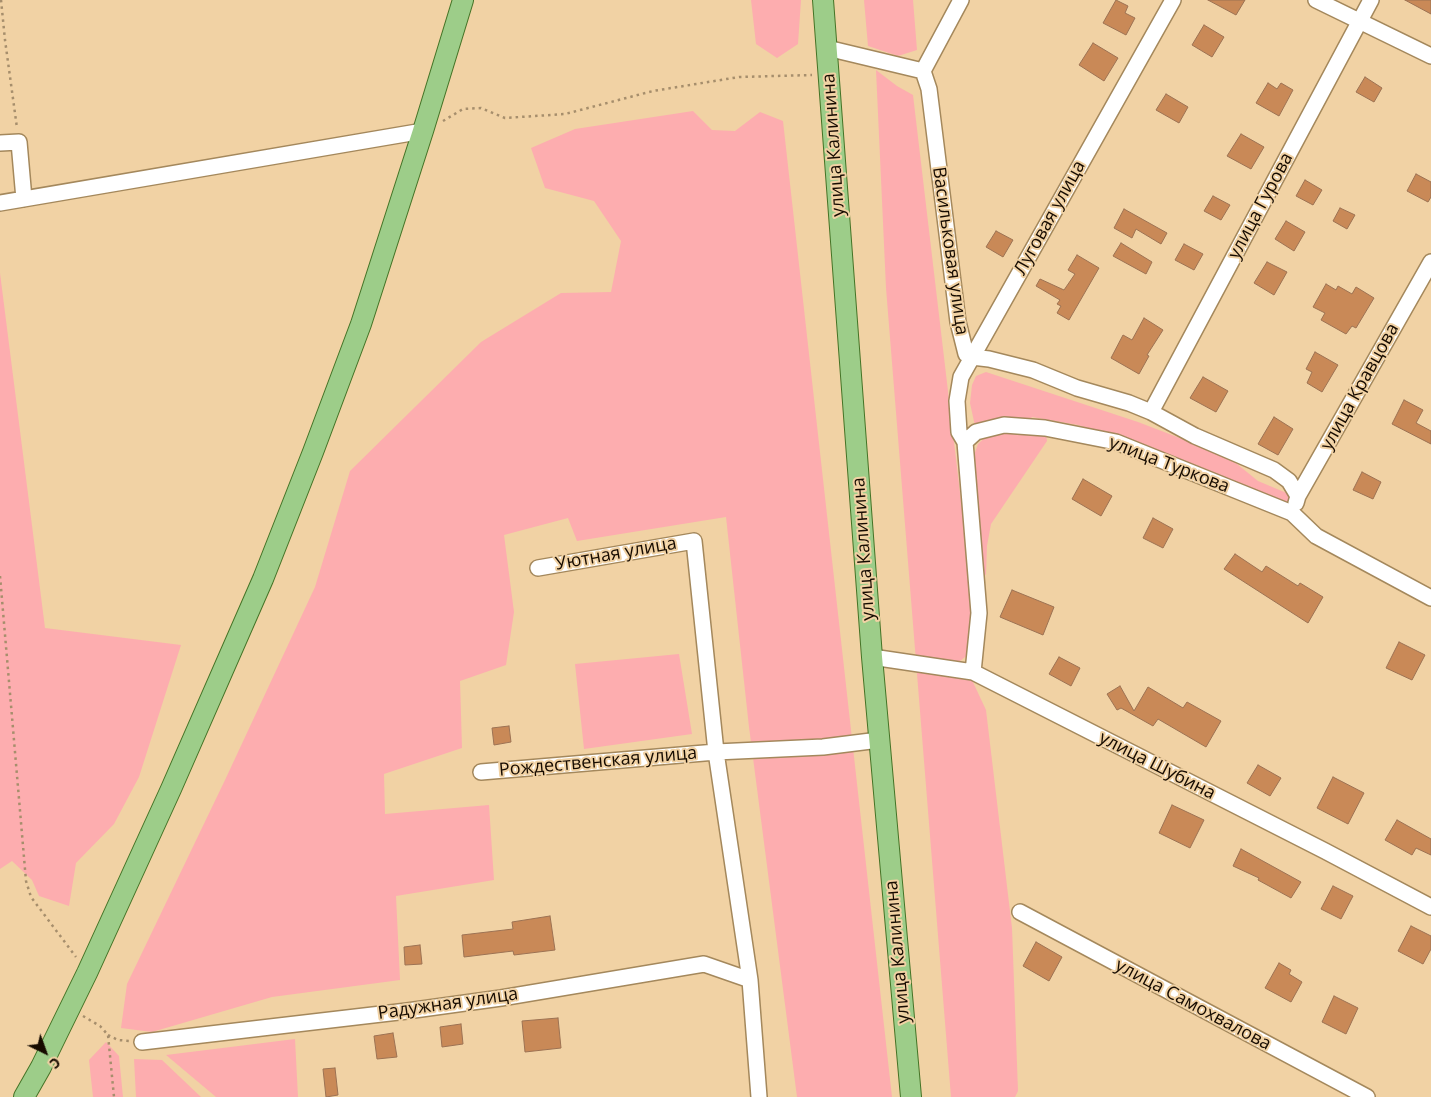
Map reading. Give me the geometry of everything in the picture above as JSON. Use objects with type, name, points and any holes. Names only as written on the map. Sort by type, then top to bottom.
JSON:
[{"type":"main road","points":[[24,1097],[41,1067],[87,973],[171,790],[263,579],[361,324],[463,0]]},
{"type":"main road","name":"улица Калинина","points":[[823,0],[872,657],[911,1097]]},
{"type":"street","points":[[827,48],[923,71],[961,0]]},
{"type":"street","name":"Луговая улица","points":[[965,442],[959,432],[957,401],[961,377],[1173,0]]},
{"type":"street","points":[[1316,0],[1431,56]]},
{"type":"street","name":"улица Гурова","points":[[1151,412],[1371,0]]},
{"type":"street","name":"Васильковая улица","points":[[923,71],[929,89],[958,322],[966,354],[972,357],[989,359],[1033,370],[1077,388],[1129,403],[1151,412],[1195,436],[1274,470],[1289,481],[1298,496]]},
{"type":"street","points":[[0,203],[423,131]]},
{"type":"street","points":[[0,143],[19,142],[24,199]]},
{"type":"street","name":"улица Кравцова","points":[[1292,513],[1298,496],[1431,262]]},
{"type":"street","name":"улица Туркова","points":[[965,442],[976,432],[1004,426],[1044,428],[1116,442],[1292,513],[1316,536],[1431,598]]},
{"type":"street","points":[[965,442],[979,613],[973,672]]},
{"type":"street","name":"Уютная улица","points":[[538,568],[694,541],[716,752]]},
{"type":"street","name":"улица Шубина","points":[[872,657],[973,672],[1431,907]]},
{"type":"street","name":"Рождественская улица","points":[[481,772],[716,752],[824,748],[880,740]]},
{"type":"street","points":[[716,752],[750,980],[759,1097]]},
{"type":"street","name":"улица Самохвалова","points":[[1020,912],[1367,1097]]},
{"type":"street","name":"Радужная улица","points":[[142,1042],[501,998],[704,964],[750,980]]},
{"type":"path","points":[[1,0],[19,142]]},
{"type":"path","points":[[423,131],[463,109],[481,108],[505,118],[565,114],[653,91],[739,77],[829,74]]},
{"type":"path","points":[[0,576],[26,881],[31,897],[87,973]]},
{"type":"path","points":[[68,1013],[84,1017],[100,1026],[108,1036],[118,1040],[142,1042]]},
{"type":"path","points":[[108,1036],[114,1097]]},
{"type":"shaded area","points":[[751,0],[801,0],[798,44],[777,58],[756,44]]},
{"type":"shaded area","points":[[864,0],[913,0],[917,50],[898,56],[868,46]]},
{"type":"shaded area","points":[[876,70],[897,86],[913,95],[974,611],[969,654],[960,661],[972,680],[986,710],[1012,928],[1018,1091],[1015,1097],[951,1097],[886,288]]},
{"type":"shaded area","points":[[693,111],[712,130],[735,131],[760,112],[783,121],[892,1097],[797,1097],[749,727],[726,517],[577,541],[568,518],[504,535],[514,612],[506,665],[460,681],[462,748],[384,774],[385,814],[489,805],[494,880],[396,896],[400,980],[272,997],[152,1032],[121,1028],[127,984],[315,587],[350,471],[481,342],[561,293],[611,292],[621,241],[594,201],[545,188],[531,148],[575,129]]},
{"type":"shaded area","points":[[0,273],[45,628],[181,645],[139,777],[114,824],[76,863],[69,906],[39,896],[32,880],[12,861],[0,869]]},
{"type":"shaded area","points":[[986,372],[1138,422],[1211,450],[1237,464],[1258,481],[1296,497],[1287,504],[1150,448],[1078,425],[1032,417],[1029,423],[975,426],[970,403],[972,385],[976,376]]},
{"type":"shaded area","points":[[1019,432],[1046,434],[1047,441],[991,524],[987,546],[986,574],[983,578],[973,458],[978,444],[990,433]]},
{"type":"shaded area","points":[[679,654],[692,734],[584,749],[575,664]]},
{"type":"shaded area","points":[[295,1039],[298,1097],[216,1097],[166,1055]]},
{"type":"shaded area","points":[[106,1042],[119,1056],[123,1097],[93,1097],[89,1060]]},
{"type":"shaded area","points":[[134,1059],[162,1060],[201,1097],[136,1097]]},
{"type":"building","points":[[1116,0],[1128,6],[1125,13],[1135,18],[1126,35],[1103,23]]},
{"type":"building","points":[[1208,0],[1245,0],[1236,15]]},
{"type":"building","points":[[1405,0],[1431,0],[1431,14]]},
{"type":"building","points":[[1204,25],[1224,37],[1212,57],[1192,45]]},
{"type":"building","points":[[1093,43],[1118,58],[1104,81],[1079,65]]},
{"type":"building","points":[[1365,77],[1382,88],[1374,102],[1356,92]]},
{"type":"building","points":[[1268,83],[1277,89],[1281,83],[1293,90],[1279,116],[1256,103]]},
{"type":"building","points":[[1166,94],[1188,107],[1179,123],[1156,110]]},
{"type":"building","points":[[1241,134],[1264,147],[1251,169],[1227,156]]},
{"type":"building","points":[[1416,174],[1431,182],[1431,197],[1428,202],[1407,191]]},
{"type":"building","points":[[1305,180],[1322,190],[1313,205],[1296,196]]},
{"type":"building","points":[[1213,196],[1230,205],[1221,220],[1204,211]]},
{"type":"building","points":[[1340,208],[1355,215],[1347,229],[1333,221]]},
{"type":"building","points":[[1124,209],[1167,233],[1161,244],[1136,229],[1132,238],[1114,228]]},
{"type":"building","points":[[1286,221],[1305,232],[1294,251],[1275,239]]},
{"type":"building","points":[[996,231],[1013,240],[1003,257],[986,247]]},
{"type":"building","points":[[1121,243],[1152,262],[1146,274],[1113,256]]},
{"type":"building","points":[[1184,244],[1203,254],[1194,270],[1175,260]]},
{"type":"building","points":[[1077,255],[1099,268],[1069,320],[1057,313],[1061,306],[1057,304],[1060,300],[1036,286],[1040,279],[1064,290],[1075,274],[1068,270]]},
{"type":"building","points":[[1267,262],[1287,272],[1274,295],[1254,283]]},
{"type":"building","points":[[1326,284],[1336,290],[1338,286],[1352,294],[1356,287],[1374,298],[1356,328],[1352,326],[1346,334],[1321,320],[1325,313],[1313,307]]},
{"type":"building","points":[[1144,318],[1163,330],[1147,355],[1149,356],[1139,374],[1111,358],[1123,335],[1132,340]]},
{"type":"building","points":[[1315,352],[1338,365],[1322,392],[1307,383],[1312,372],[1306,369]]},
{"type":"building","points":[[1203,377],[1228,391],[1216,412],[1190,398]]},
{"type":"building","points":[[1404,400],[1423,410],[1416,423],[1431,431],[1431,444],[1392,424]]},
{"type":"building","points":[[1274,417],[1293,429],[1278,455],[1258,444]]},
{"type":"building","points":[[1362,472],[1381,482],[1373,499],[1353,490]]},
{"type":"building","points":[[1083,479],[1112,496],[1101,516],[1072,499]]},
{"type":"building","points":[[1153,518],[1173,529],[1163,548],[1143,538]]},
{"type":"building","points":[[1235,554],[1262,572],[1266,566],[1298,586],[1300,583],[1323,597],[1308,623],[1224,569]]},
{"type":"building","points":[[1012,590],[1054,607],[1043,635],[1000,617]]},
{"type":"building","points":[[1399,642],[1425,655],[1412,680],[1386,668]]},
{"type":"building","points":[[1059,657],[1080,668],[1071,686],[1049,674]]},
{"type":"building","points":[[1120,686],[1134,711],[1148,687],[1183,708],[1187,702],[1221,721],[1206,747],[1158,719],[1153,726],[1121,708],[1117,710],[1107,694]]},
{"type":"building","points":[[509,726],[511,742],[494,745],[492,728]]},
{"type":"building","points":[[1258,765],[1281,778],[1270,796],[1247,783]]},
{"type":"building","points":[[1333,777],[1364,793],[1348,824],[1317,808]]},
{"type":"building","points":[[1172,805],[1204,820],[1190,848],[1159,833]]},
{"type":"building","points":[[1397,820],[1431,839],[1431,855],[1416,848],[1412,855],[1385,840]]},
{"type":"building","points":[[1241,849],[1301,882],[1291,898],[1258,880],[1259,878],[1233,866]]},
{"type":"building","points":[[1333,886],[1353,896],[1341,919],[1321,909]]},
{"type":"building","points":[[550,916],[555,950],[514,955],[513,951],[464,957],[462,935],[513,929],[512,922]]},
{"type":"building","points":[[1411,926],[1431,936],[1431,949],[1423,964],[1398,951]]},
{"type":"building","points":[[1036,942],[1062,957],[1049,981],[1023,966]]},
{"type":"building","points":[[420,945],[422,964],[405,965],[404,947]]},
{"type":"building","points":[[1279,963],[1291,970],[1289,974],[1302,982],[1291,1002],[1265,988]]},
{"type":"building","points":[[1334,996],[1358,1008],[1346,1034],[1322,1022]]},
{"type":"building","points":[[558,1018],[561,1048],[525,1052],[522,1021]]},
{"type":"building","points":[[461,1024],[463,1044],[442,1047],[440,1027]]},
{"type":"building","points":[[393,1033],[397,1057],[377,1059],[374,1036]]},
{"type":"building","points":[[335,1068],[338,1095],[326,1097],[323,1069]]}]
